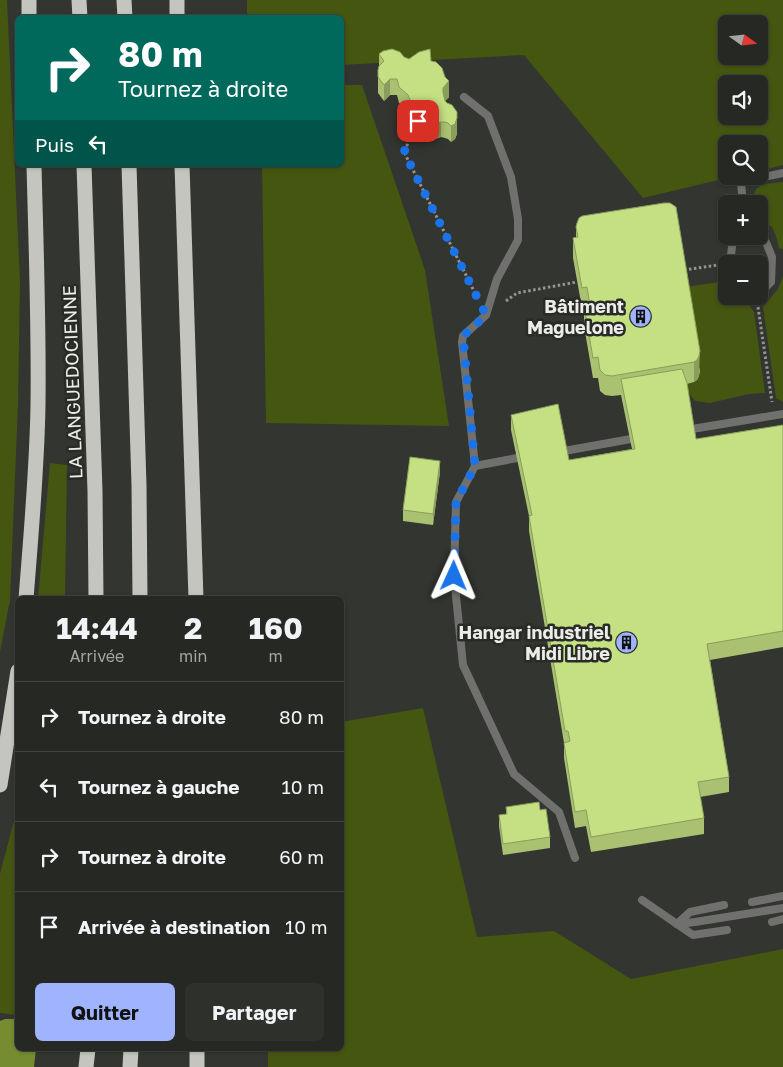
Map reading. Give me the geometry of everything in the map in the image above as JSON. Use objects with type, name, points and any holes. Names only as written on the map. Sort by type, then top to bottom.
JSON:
[{"type":"highway","points":[[29,0],[30,15]]},
{"type":"highway","points":[[79,0],[80,15]]},
{"type":"highway","points":[[124,0],[125,15]]},
{"type":"highway","points":[[177,0],[177,15]]},
{"type":"highway","points":[[26,596],[38,406],[34,167]]},
{"type":"highway","name":"LA LANGUEDOCIENNE","points":[[84,167],[95,491],[96,596]]},
{"type":"highway","points":[[129,167],[140,596]]},
{"type":"highway","points":[[182,167],[196,596]]},
{"type":"highway","points":[[0,786],[15,691]]},
{"type":"highway","points":[[86,1067],[88,1051]]},
{"type":"highway","points":[[130,1067],[131,1051]]},
{"type":"highway","points":[[197,1051],[197,1067]]},
{"type":"lane","points":[[464,97],[488,116],[511,177],[518,219],[518,240],[496,279],[486,315],[463,336],[475,466],[456,502],[454,576],[463,665],[514,774],[559,812],[575,858]]},
{"type":"lane","points":[[742,195],[740,182],[783,173]]},
{"type":"lane","points":[[768,245],[772,257],[771,282],[768,285]]},
{"type":"lane","points":[[692,429],[783,414]]},
{"type":"lane","points":[[564,450],[631,439]]},
{"type":"lane","points":[[475,466],[517,458]]},
{"type":"lane","points":[[752,902],[783,896]]},
{"type":"lane","points":[[642,900],[693,935],[727,930]]},
{"type":"lane","points":[[677,924],[690,912],[724,905]]},
{"type":"lane","points":[[677,924],[783,908]]},
{"type":"lane","points":[[772,922],[783,919]]},
{"type":"path","points":[[418,121],[404,152],[486,315],[517,293],[577,282]]},
{"type":"path","points":[[684,270],[718,265]]},
{"type":"path","points":[[758,306],[774,415]]},
{"type":"shaded area","points":[[0,0],[7,0],[20,281],[18,404],[10,600],[0,652]]},
{"type":"shaded area","points":[[247,0],[783,0],[783,165],[768,169],[768,135],[718,135],[718,180],[643,198],[524,55],[344,65],[344,15],[247,15]]},
{"type":"shaded area","points":[[344,85],[362,85],[425,270],[449,426],[266,423],[262,167],[344,167]]},
{"type":"shaded area","points":[[783,182],[783,249],[779,248],[772,227],[768,224],[768,195],[754,195],[761,185]]},
{"type":"shaded area","points":[[783,276],[783,402],[776,398],[763,307],[768,305],[768,301],[778,289]]},
{"type":"shaded area","points":[[718,282],[718,305],[750,306],[754,312],[765,393],[749,394],[710,403],[695,401],[689,393],[686,384],[697,380],[686,287]]},
{"type":"shaded area","points":[[50,463],[67,465],[65,596],[38,596]]},
{"type":"shaded area","points":[[423,708],[477,937],[554,931],[631,979],[783,949],[783,1067],[268,1067],[268,1051],[344,1051],[344,721]]},
{"type":"shaded area","points":[[15,817],[15,1015],[0,1013],[0,874]]},
{"type":"shaded area","points":[[15,1019],[15,1051],[36,1051],[34,1067],[0,1067],[0,1021]]},
{"type":"building","points":[[392,49],[409,59],[419,52],[430,49],[431,61],[436,62],[442,68],[445,77],[449,81],[443,88],[443,93],[445,101],[452,105],[457,112],[455,124],[451,126],[445,122],[432,125],[424,123],[419,118],[422,112],[422,104],[418,105],[411,102],[408,95],[399,87],[397,79],[390,79],[384,85],[378,77],[379,66],[384,61],[379,54]]},
{"type":"building","name":"Bâtiment Maguelone","points":[[670,203],[676,207],[700,351],[699,356],[694,362],[612,376],[605,375],[600,370],[598,357],[593,358],[584,306],[590,305],[587,287],[582,288],[573,238],[578,237],[577,223],[582,216]]},
{"type":"building","name":"Hangar industriel Midi Libre","points":[[682,369],[687,383],[696,439],[783,425],[783,631],[707,644],[729,777],[698,782],[704,818],[591,837],[586,810],[575,812],[564,743],[570,741],[568,731],[565,731],[529,516],[532,515],[511,415],[558,404],[569,460],[635,449],[621,379]]},
{"type":"building","points":[[410,457],[440,461],[433,514],[403,510]]},
{"type":"building","points":[[539,802],[540,810],[546,809],[550,837],[503,844],[499,815],[507,814],[506,807]]},
{"type":"place","name":"Bâtiment Maguelone","points":[[640,317]]},
{"type":"place","name":"Hangar industriel Midi Libre","points":[[626,643]]},
{"type":"route","points":[[418,121],[404,152],[486,315],[463,336],[462,342],[475,466],[456,502],[454,576]]}]
